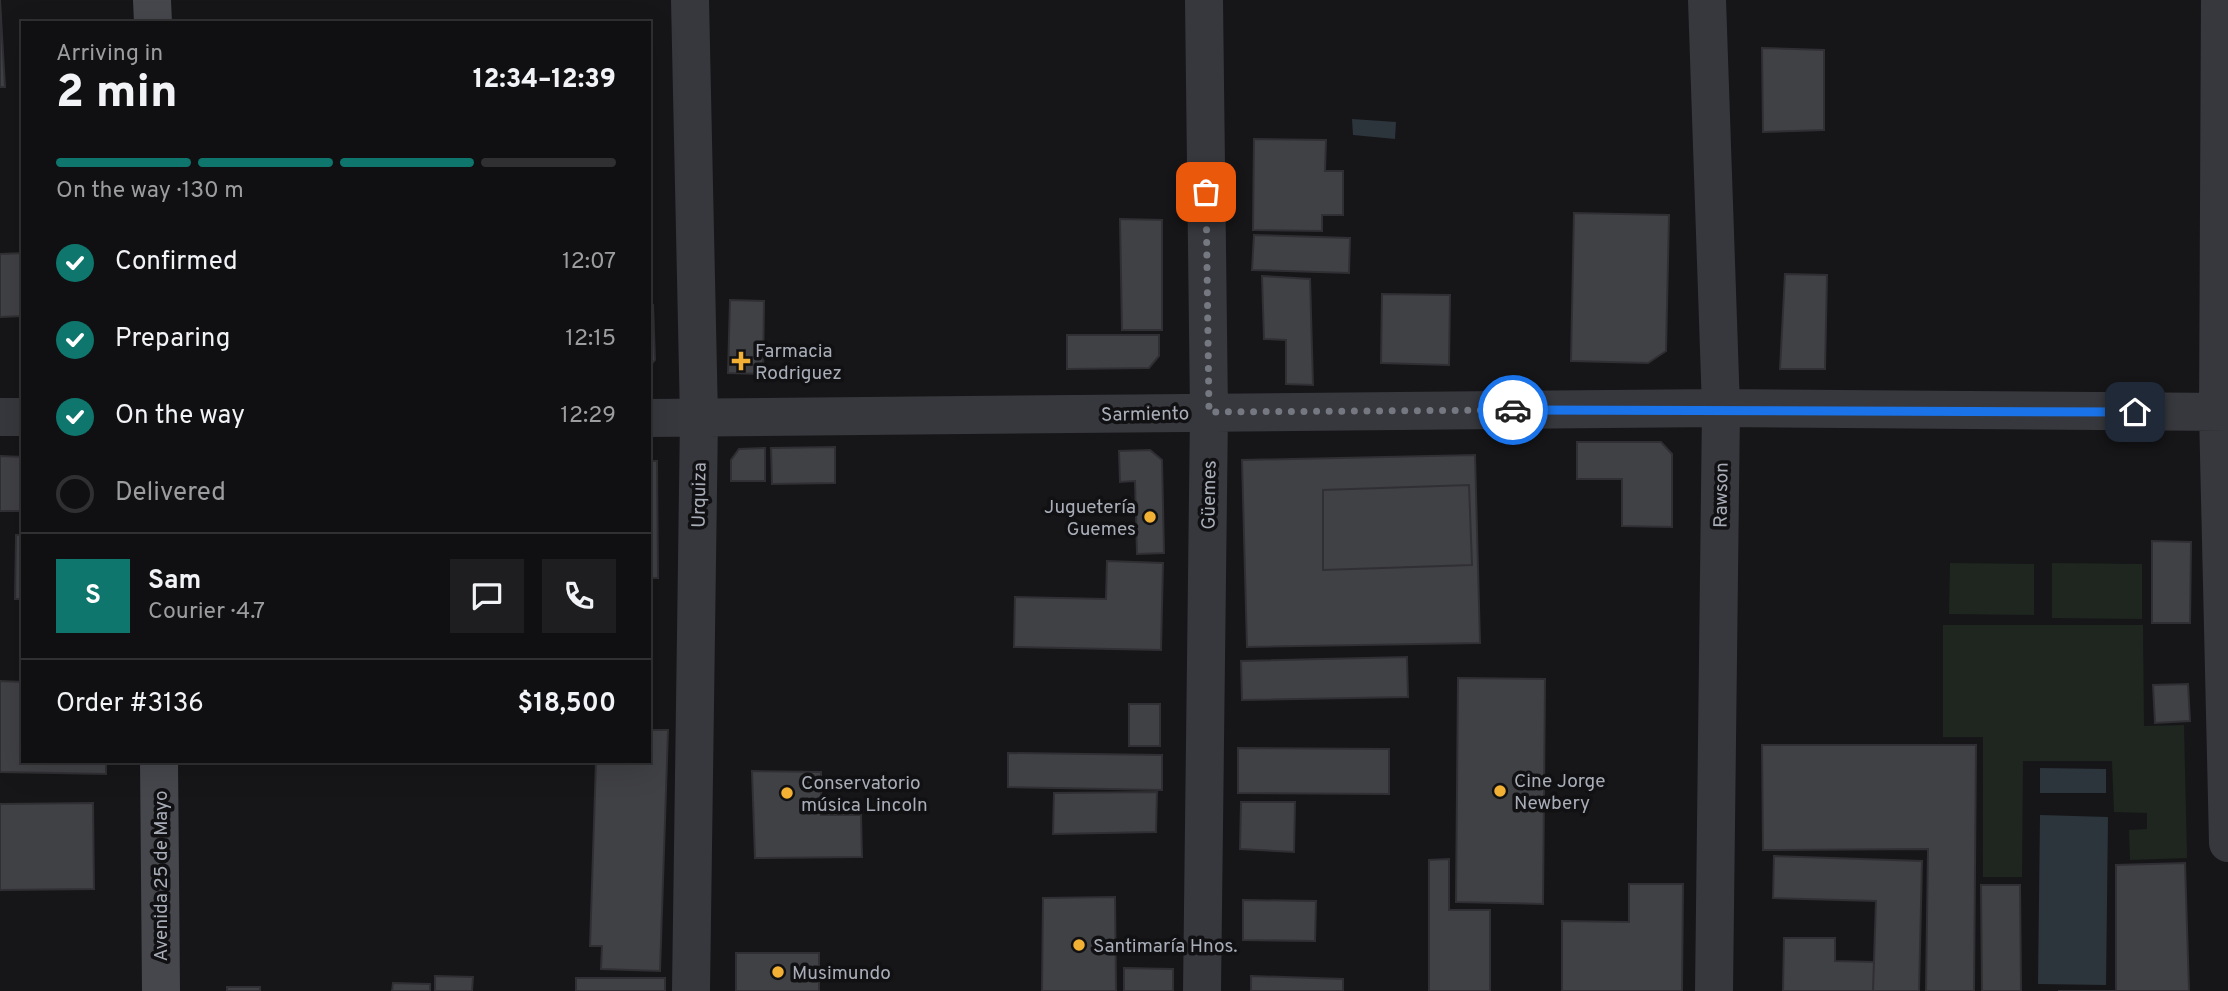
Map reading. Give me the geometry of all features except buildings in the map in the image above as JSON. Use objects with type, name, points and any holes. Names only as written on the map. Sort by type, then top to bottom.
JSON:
[{"type":"main road","points":[[152,0],[153,21]]},
{"type":"main road","name":"Avenida 25 de Mayo","points":[[159,763],[161,991]]},
{"type":"street","name":"Urquiza","points":[[690,0],[699,418],[691,991]]},
{"type":"street","name":"Güemes","points":[[1202,991],[1209,412],[1204,0]]},
{"type":"street","name":"Rawson","points":[[1707,0],[1721,408],[1714,991]]},
{"type":"street","points":[[2220,0],[2228,843]]},
{"type":"street","name":"Sarmiento","points":[[651,418],[1721,408],[2223,412]]},
{"type":"street","points":[[0,417],[21,416]]},
{"type":"shaded area","points":[[1352,119],[1396,122],[1395,139],[1353,135]]},
{"type":"shaded area","points":[[1950,563],[2034,564],[2034,615],[1949,614]]},
{"type":"shaded area","points":[[2052,563],[2142,564],[2142,619],[2052,618]]},
{"type":"shaded area","points":[[1943,625],[2143,625],[2144,726],[2184,725],[2187,858],[2130,860],[2129,830],[2147,829],[2147,813],[2114,812],[2112,761],[2023,761],[2022,877],[1983,877],[1983,737],[1943,737]]},
{"type":"shaded area","points":[[2040,768],[2106,769],[2106,793],[2040,793]]},
{"type":"shaded area","points":[[2040,815],[2108,817],[2106,985],[2038,984]]},
{"type":"way so far","points":[[1206,192],[1209,412],[1513,410]]},
{"type":"place","name":"Farmacia Rodriguez","points":[[741,361]]},
{"type":"place","name":"Juguetería Guemes","points":[[1150,517]]},
{"type":"place","name":"Cine Jorge Newbery","points":[[1500,791]]},
{"type":"place","name":"Conservatorio música Lincoln","points":[[787,793]]},
{"type":"place","name":"Santimaría Hnos.","points":[[1079,945]]},
{"type":"place","name":"Musimundo","points":[[778,972]]},
{"type":"route","points":[[1513,410],[1721,408],[2135,412]]}]
